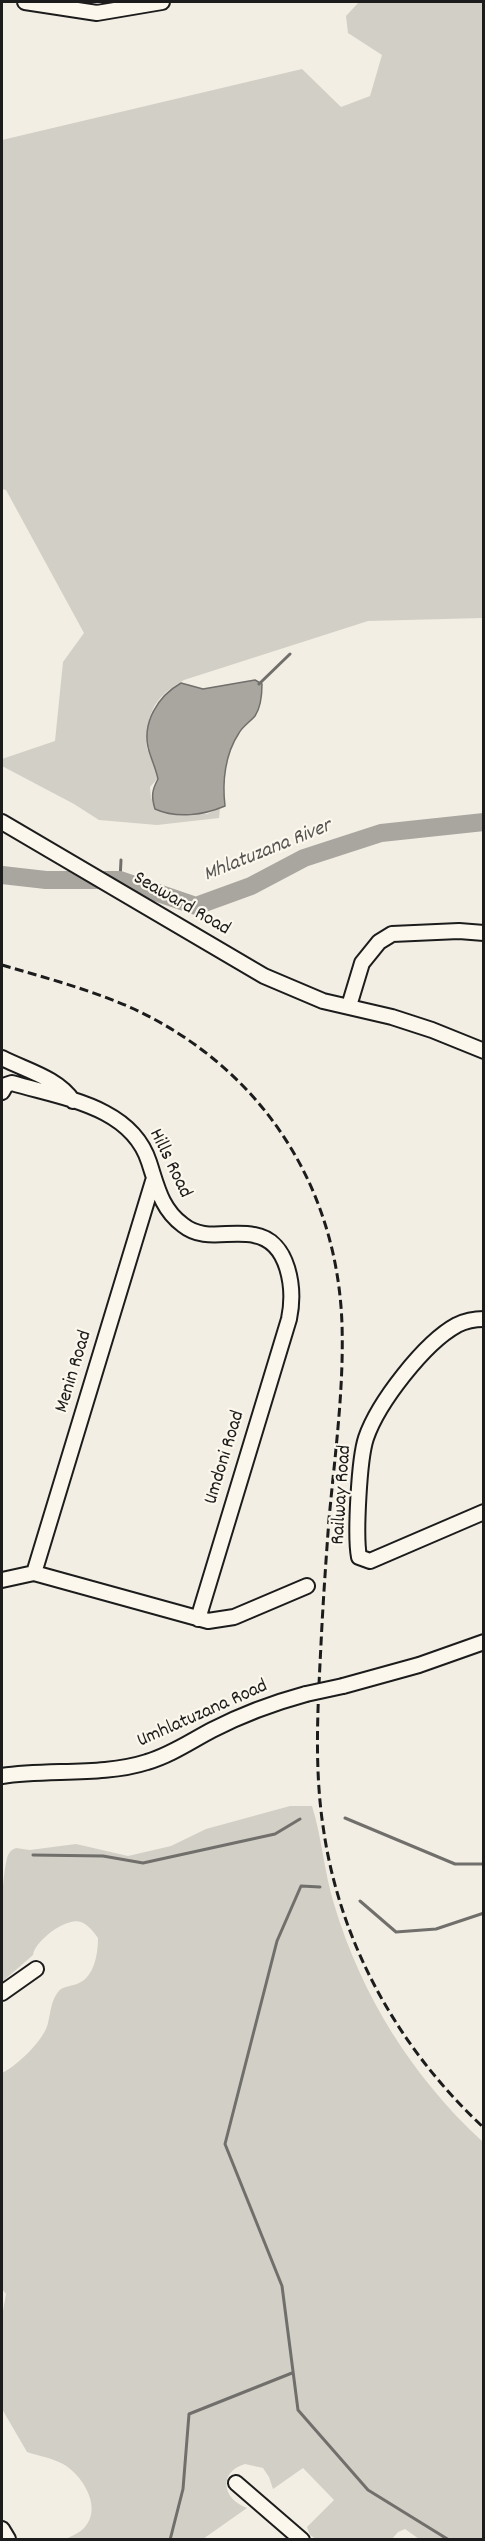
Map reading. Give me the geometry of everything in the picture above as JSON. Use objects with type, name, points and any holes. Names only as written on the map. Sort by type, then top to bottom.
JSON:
[{"type":"street","points":[[25,2],[97,13],[162,2]]},
{"type":"street","name":"Seaward Road","points":[[2,822],[264,976],[297,992],[323,1001],[349,1006]]},
{"type":"street","points":[[483,933],[459,931],[392,934],[379,942],[362,963],[349,1006],[432,1030],[483,1051]]},
{"type":"street","points":[[2,1058],[51,1081],[68,1092],[75,1102]]},
{"type":"street","name":"Hills Road","points":[[2,1091],[6,1085],[12,1083],[111,1115],[134,1134],[149,1162],[153,1181],[172,1215],[189,1229],[202,1235],[254,1235],[279,1250],[290,1276],[292,1308]]},
{"type":"street","name":"Menin Road","points":[[34,1573],[153,1181]]},
{"type":"street","name":"Umdoni Road","points":[[198,1619],[292,1308]]},
{"type":"street","name":"Railway Road","points":[[483,1319],[459,1323],[435,1339],[388,1397],[374,1421],[366,1438],[361,1461],[359,1557],[370,1561],[483,1512]]},
{"type":"street","points":[[2,1580],[34,1573],[208,1621],[226,1620],[307,1586]]},
{"type":"street","name":"Umhlatuzana Road","points":[[2,1776],[116,1768],[144,1763],[167,1755],[247,1713],[306,1694],[419,1665],[483,1642]]},
{"type":"street","points":[[2,1993],[36,1969]]},
{"type":"street","points":[[236,2483],[302,2540]]},
{"type":"street","points":[[2,2529],[8,2539]]},
{"type":"shaded area","points":[[359,2],[483,2],[483,618],[368,621],[184,680],[156,703],[150,718],[147,748],[159,777],[150,787],[151,798],[159,807],[207,814],[220,808],[219,818],[157,825],[99,820],[74,804],[2,766],[2,759],[55,741],[63,662],[84,633],[6,490],[2,489],[2,140],[302,69],[341,107],[370,96],[382,55],[348,33],[346,16]]},
{"type":"shaded area","points":[[255,680],[262,684],[260,705],[255,716],[242,728],[230,750],[224,778],[225,806],[190,815],[172,814],[155,809],[153,793],[158,779],[149,751],[147,730],[153,711],[165,695],[181,683],[203,689]]},
{"type":"shaded area","points":[[290,1806],[312,1806],[334,1904],[345,1938],[359,1971],[392,2033],[434,2091],[483,2142],[483,2539],[419,2539],[405,2529],[398,2532],[392,2539],[316,2539],[310,2535],[307,2527],[334,2500],[303,2468],[273,2489],[263,2468],[245,2464],[230,2473],[227,2486],[232,2498],[247,2508],[203,2539],[66,2539],[83,2529],[90,2519],[92,2510],[88,2491],[77,2475],[63,2464],[27,2452],[2,2409],[2,2316],[6,2294],[2,2289],[2,2073],[22,2058],[42,2037],[58,1992],[62,1988],[79,1983],[89,1975],[96,1957],[98,1938],[86,1924],[75,1921],[67,1923],[45,1937],[33,1955],[2,1982],[2,1901],[7,1858],[16,1848],[30,1850],[76,1844],[128,1856],[171,1846],[206,1829]]},
{"type":"waterway","points":[[259,684],[290,654]]},
{"type":"waterway","name":"Mhlatuzana River","points":[[2,875],[46,880],[120,880],[196,906],[251,886],[304,858],[381,833],[484,822]]},
{"type":"waterway","points":[[120,880],[121,860]]},
{"type":"waterway","points":[[345,1818],[455,1864],[484,1864]]},
{"type":"waterway","points":[[33,1855],[103,1856],[143,1863],[275,1834],[300,1819]]},
{"type":"waterway","points":[[320,1887],[301,1886],[277,1941],[225,2144],[282,2286],[298,2410],[368,2490],[449,2540]]},
{"type":"waterway","points":[[360,1901],[396,1932],[436,1929],[484,1913]]},
{"type":"waterway","points":[[170,2540],[183,2489],[189,2414],[292,2373]]},
{"type":"railway","points":[[2,965],[118,1002],[179,1034],[219,1063],[254,1098],[283,1136],[307,1178],[325,1224],[337,1273],[342,1324],[340,1397],[329,1519],[318,1712],[320,1803],[331,1869],[358,1951],[399,2028],[453,2097],[484,2128]]}]
